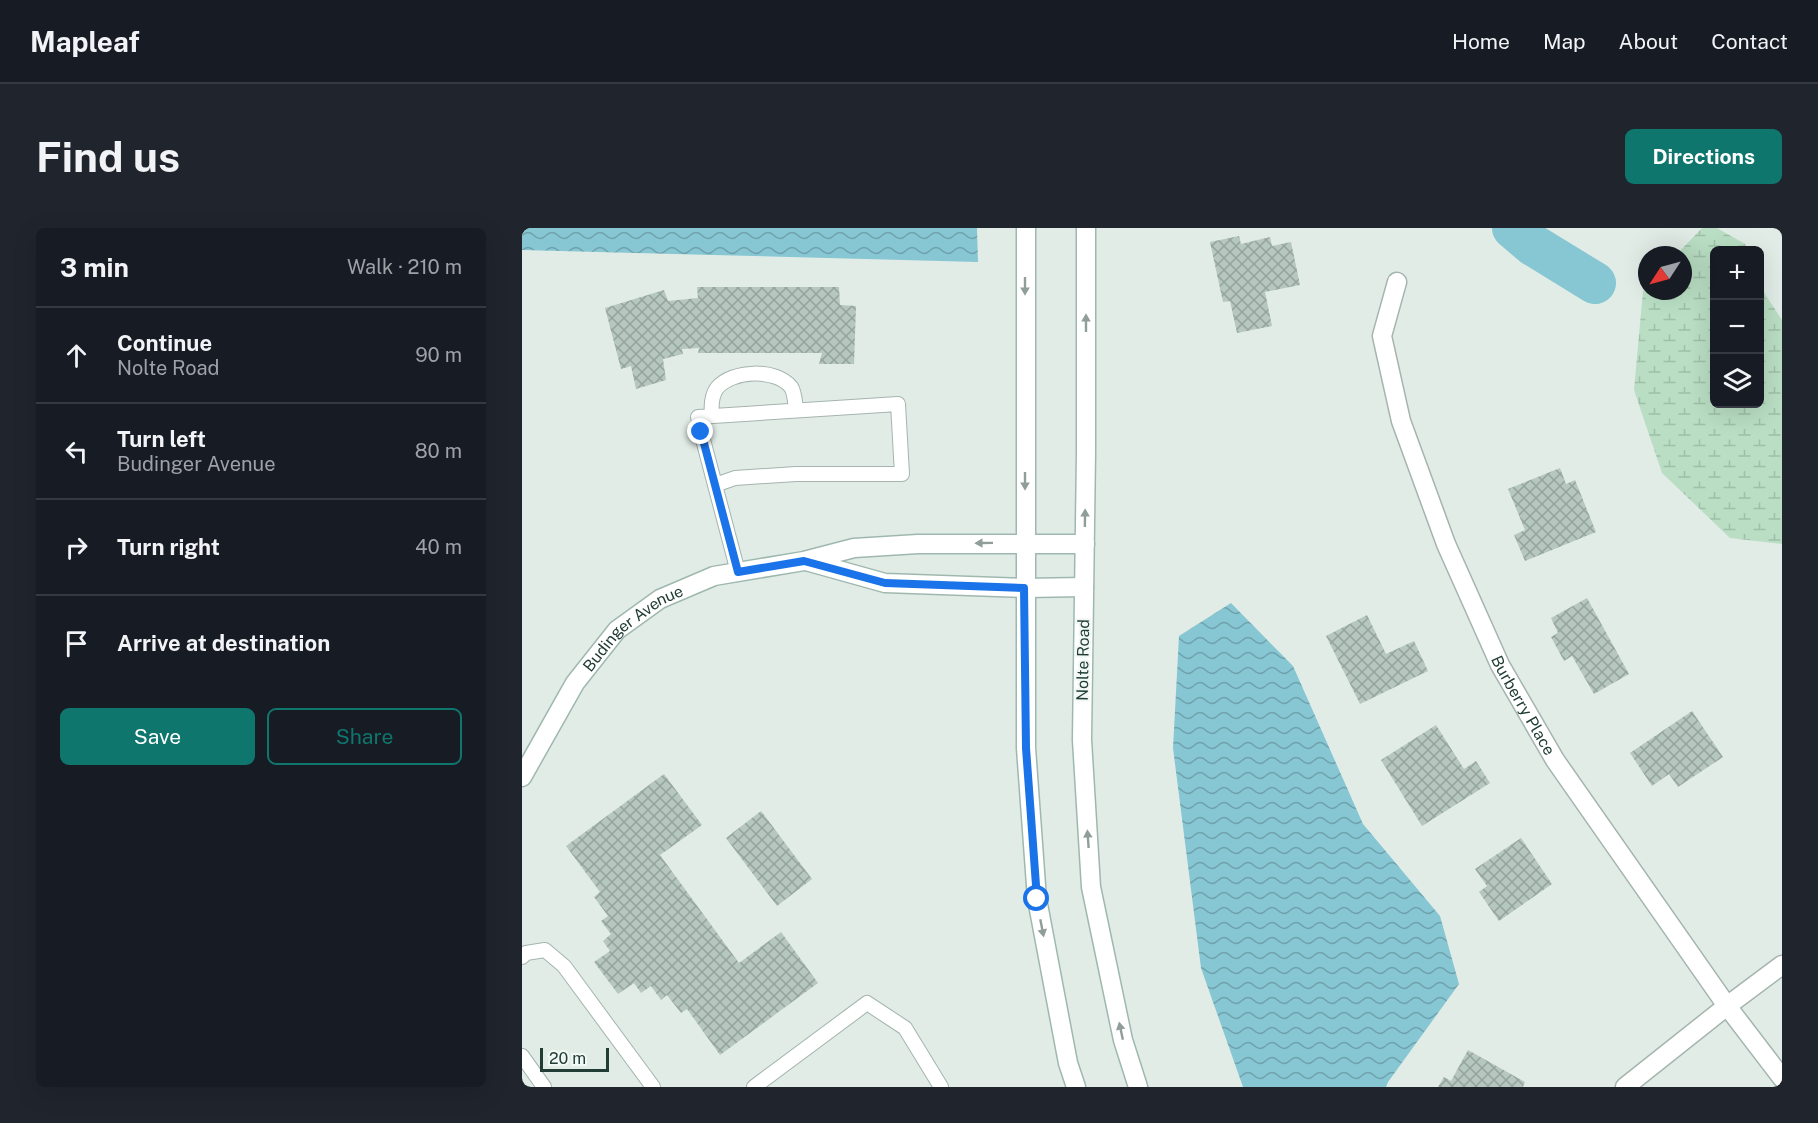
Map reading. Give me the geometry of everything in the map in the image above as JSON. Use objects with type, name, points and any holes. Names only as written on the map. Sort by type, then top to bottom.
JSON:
[{"type":"street","points":[[1026,228],[1024,588],[1026,748],[1037,899],[1068,1063],[1076,1087]]},
{"type":"street","name":"Nolte Road","points":[[1086,228],[1082,740],[1092,887],[1123,1040],[1138,1087]]},
{"type":"street","name":"Burberry Place","points":[[1397,282],[1382,336],[1401,421],[1446,544],[1500,665],[1555,760],[1727,1006],[1782,1078]]},
{"type":"street","name":"Budinger Avenue","points":[[522,777],[575,683],[617,630],[660,599],[714,576],[804,561],[854,548],[918,544],[1085,544]]},
{"type":"street","name":"Budinger Avenue","points":[[804,561],[885,583],[1024,588],[1084,587]]},
{"type":"street","points":[[1625,1087],[1782,965]]},
{"type":"lane","points":[[712,416],[713,397],[717,388],[729,378],[746,374],[773,375],[785,381],[793,389],[796,410]]},
{"type":"lane","points":[[715,485],[735,477],[796,474],[902,474],[898,404],[698,417],[715,485],[738,572]]},
{"type":"lane","points":[[522,957],[526,953],[545,950],[564,966],[653,1087]]},
{"type":"lane","points":[[754,1087],[867,1003],[905,1028],[941,1087]]},
{"type":"lane","points":[[522,1056],[544,1087]]},
{"type":"green space","points":[[1702,228],[1717,228],[1746,246],[1710,246],[1710,408],[1764,408],[1764,291],[1782,320],[1782,544],[1730,538],[1662,473],[1634,390],[1642,300],[1692,300],[1692,246],[1685,246]]},
{"type":"water","points":[[522,228],[977,228],[978,262],[522,250]]},
{"type":"water","points":[[1231,603],[1293,666],[1363,824],[1440,916],[1459,984],[1386,1087],[1243,1087],[1201,968],[1173,748],[1179,636]]},
{"type":"building","points":[[1239,236],[1241,244],[1270,237],[1272,246],[1291,242],[1300,285],[1265,292],[1272,326],[1237,333],[1230,301],[1223,302],[1210,242]]},
{"type":"building","points":[[697,287],[839,287],[840,305],[856,306],[854,364],[819,364],[822,353],[698,353],[699,348],[682,349],[683,354],[663,359],[666,380],[636,389],[631,366],[621,369],[605,308],[664,290],[668,301],[698,298]]},
{"type":"building","points":[[1560,468],[1566,484],[1575,480],[1596,532],[1525,561],[1514,535],[1525,530],[1508,489]]},
{"type":"building","points":[[1587,598],[1629,674],[1594,694],[1572,656],[1564,661],[1551,637],[1558,633],[1551,618]]},
{"type":"building","points":[[1367,615],[1386,654],[1414,641],[1428,671],[1360,704],[1326,636]]},
{"type":"building","points":[[1692,711],[1723,757],[1678,787],[1669,774],[1652,786],[1630,753]]},
{"type":"building","points":[[1436,725],[1464,769],[1476,761],[1490,783],[1422,826],[1381,760]]},
{"type":"building","points":[[664,774],[702,825],[660,855],[739,963],[781,932],[818,983],[720,1055],[687,1009],[681,1013],[667,995],[661,1000],[651,986],[641,993],[634,983],[618,994],[594,962],[610,951],[603,941],[611,934],[601,921],[608,916],[594,897],[600,892],[566,846]]},
{"type":"building","points":[[761,811],[812,879],[777,906],[726,838]]},
{"type":"building","points":[[1521,838],[1552,884],[1499,921],[1479,892],[1487,886],[1475,869]]},
{"type":"building","points":[[1468,1050],[1525,1082],[1523,1087],[1438,1087],[1444,1077],[1451,1081]]},
{"type":"waterway","points":[[1513,228],[1533,245],[1595,283]]},
{"type":"route","points":[[701,432],[738,572],[804,561],[885,583],[1024,588],[1026,748],[1037,899]]}]
